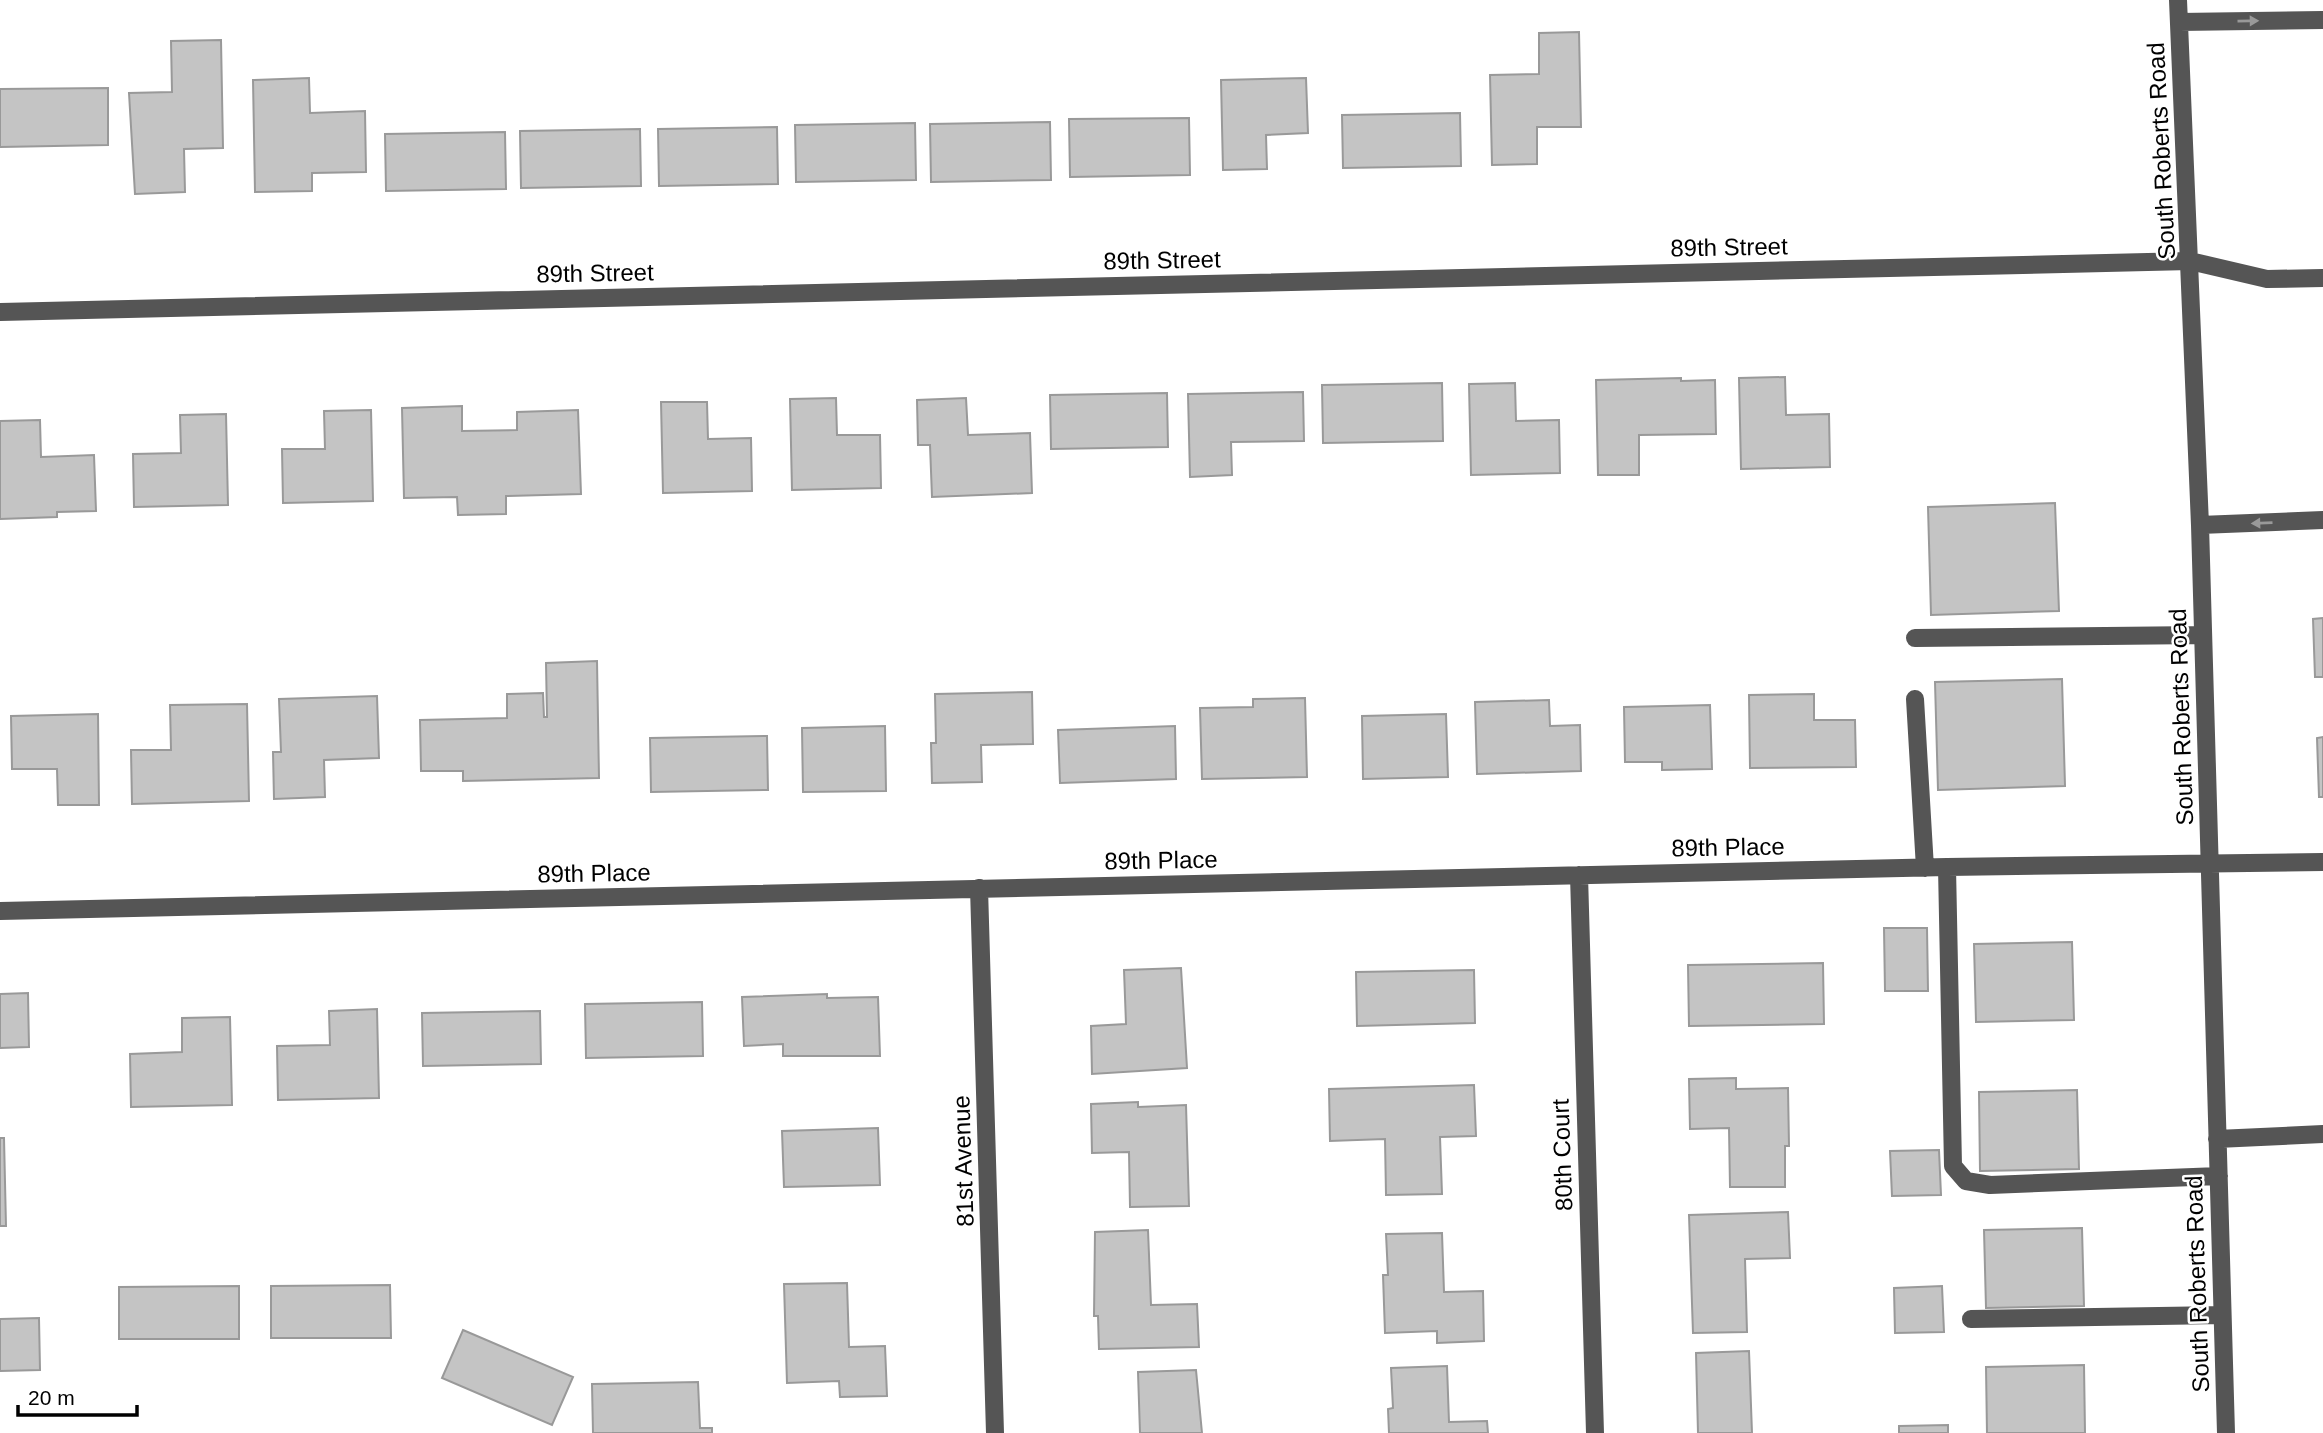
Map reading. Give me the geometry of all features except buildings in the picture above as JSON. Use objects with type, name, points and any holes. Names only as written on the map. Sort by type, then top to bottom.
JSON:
[{"type":"street","name":"South Roberts Road","points":[[2178,0],[2200,525],[2225,1433]]},
{"type":"street","points":[[2179,22],[2323,20]]},
{"type":"street","name":"89th Street","points":[[0,312],[2190,261],[2267,279],[2323,278]]},
{"type":"street","points":[[2200,525],[2323,520]]},
{"type":"street","points":[[1915,638],[2203,635]]},
{"type":"street","points":[[1915,699],[1925,868]]},
{"type":"street","name":"89th Place","points":[[0,911],[1947,867],[2323,862]]},
{"type":"street","points":[[1947,867],[1953,1166],[1966,1181],[1990,1185],[2219,1176]]},
{"type":"street","name":"80th Court","points":[[1579,875],[1595,1433]]},
{"type":"street","name":"81st Avenue","points":[[979,888],[995,1433]]},
{"type":"street","points":[[2217,1139],[2323,1135]]},
{"type":"street","points":[[1971,1319],[2222,1315]]}]
